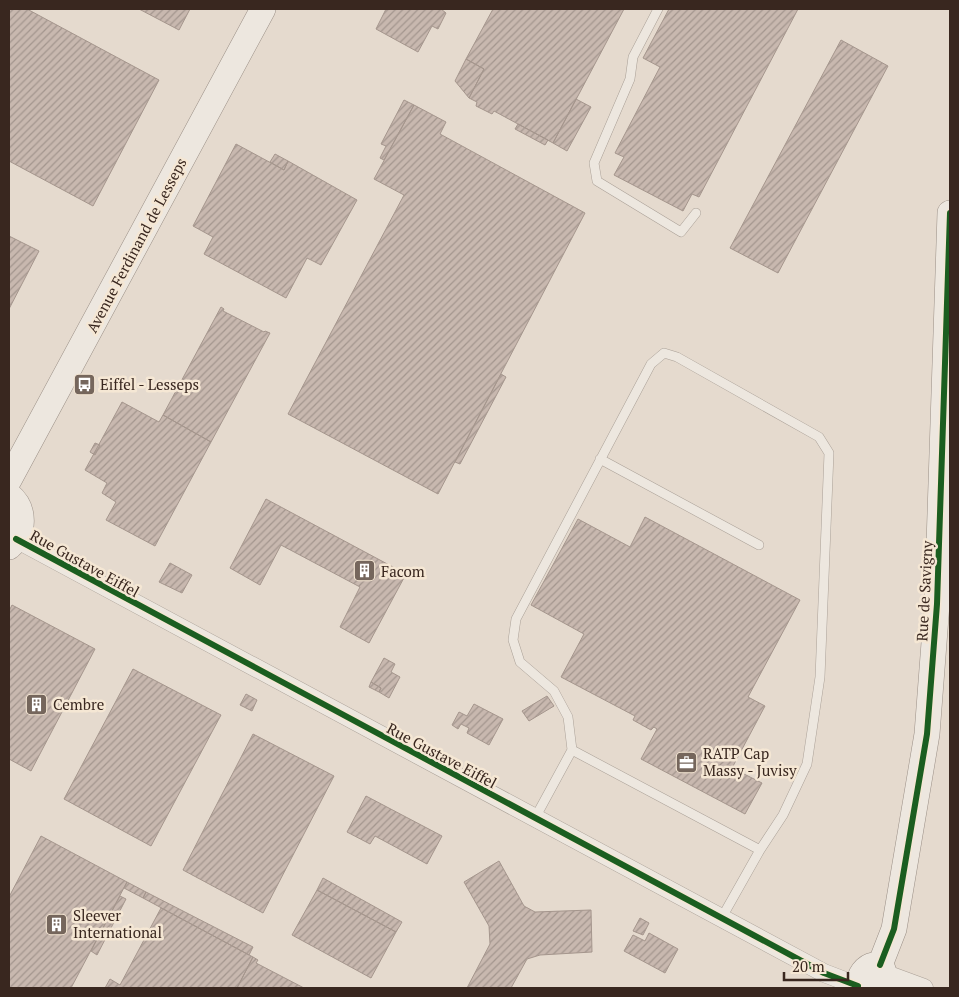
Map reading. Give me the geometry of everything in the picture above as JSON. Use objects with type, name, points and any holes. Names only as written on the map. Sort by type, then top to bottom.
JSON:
[{"type":"street","name":"Avenue Ferdinand de Lesseps","points":[[9,480],[263,9]]},
{"type":"street","name":"Rue de Savigny","points":[[873,980],[894,929],[927,734],[937,604],[950,213]]},
{"type":"street","points":[[9,495],[21,512],[20,531],[13,543]]},
{"type":"street","name":"Rue Gustave Eiffel","points":[[13,543],[535,818],[824,973],[924,988]]},
{"type":"lane","points":[[658,9],[633,57],[630,79],[594,163],[597,181],[681,232],[696,213]]},
{"type":"lane","points":[[535,818],[572,750],[568,717],[554,690],[520,662],[513,640],[516,619],[651,364],[664,353],[678,357],[820,437],[829,453],[820,677],[807,764],[784,815],[760,850],[721,919]]},
{"type":"lane","points":[[600,459],[758,545]]},
{"type":"lane","points":[[572,750],[760,850]]},
{"type":"building","points":[[9,9],[27,9],[159,80],[93,206],[9,161]]},
{"type":"building","points":[[139,9],[190,9],[179,30]]},
{"type":"building","points":[[386,9],[441,9],[446,13],[438,29],[432,26],[418,52],[376,29]]},
{"type":"building","points":[[493,9],[624,9],[553,143],[494,111],[492,114],[476,106],[477,102],[469,98],[484,69],[466,59]]},
{"type":"building","points":[[669,9],[798,9],[699,197],[692,194],[683,211],[614,175],[624,157],[615,153],[660,67],[643,58]]},
{"type":"building","points":[[841,40],[888,66],[778,273],[730,248]]},
{"type":"building","points":[[466,59],[484,69],[469,98],[455,81]]},
{"type":"building","points":[[576,99],[591,107],[567,151],[553,143]]},
{"type":"building","points":[[404,100],[414,105],[384,160],[380,158],[386,146],[381,144]]},
{"type":"building","points":[[414,105],[446,122],[440,134],[585,213],[438,494],[288,414],[404,195],[374,179]]},
{"type":"building","points":[[518,124],[548,140],[545,145],[515,129]]},
{"type":"building","points":[[236,144],[284,170],[288,161],[357,200],[321,265],[307,258],[286,298],[204,254],[213,237],[193,226]]},
{"type":"building","points":[[275,154],[288,161],[284,170],[270,162]]},
{"type":"building","points":[[9,236],[39,251],[9,309]]},
{"type":"building","points":[[221,307],[224,309],[223,311],[264,332],[270,333],[211,442],[163,415]]},
{"type":"building","points":[[501,374],[506,377],[460,464],[455,462]]},
{"type":"building","points":[[122,402],[159,422],[163,415],[211,442],[155,546],[106,520],[116,502],[102,493],[107,483],[85,470]]},
{"type":"building","points":[[95,443],[100,445],[95,455],[90,452]]},
{"type":"building","name":"Facom","points":[[266,499],[406,574],[369,643],[340,627],[360,587],[281,545],[260,585],[230,568]]},
{"type":"building","points":[[645,517],[800,600],[748,697],[765,706],[732,768],[762,783],[745,814],[641,759],[657,729],[654,727],[651,730],[633,720],[635,716],[561,677],[584,634],[531,605],[578,519],[630,547]]},
{"type":"building","points":[[170,563],[192,575],[182,593],[159,582]]},
{"type":"building","name":"Cembre","points":[[12,605],[95,649],[31,771],[9,759],[9,611]]},
{"type":"building","points":[[384,658],[395,664],[391,672],[400,677],[389,698],[379,692],[381,688],[371,682]]},
{"type":"building","points":[[133,669],[221,715],[151,846],[64,799]]},
{"type":"building","points":[[371,682],[381,688],[379,692],[369,687]]},
{"type":"building","points":[[246,694],[257,700],[252,711],[240,705]]},
{"type":"building","points":[[547,696],[554,706],[529,721],[522,711]]},
{"type":"building","points":[[474,704],[503,719],[489,745],[467,733],[469,728],[461,724],[458,729],[452,725],[459,712],[467,716]]},
{"type":"building","points":[[253,734],[334,776],[263,913],[183,870]]},
{"type":"building","points":[[366,796],[442,836],[427,864],[375,836],[370,844],[347,832]]},
{"type":"building","name":"Sleever International","points":[[41,836],[127,882],[71,988],[9,988],[9,897]]},
{"type":"building","points":[[499,861],[524,906],[535,912],[591,910],[592,952],[540,955],[527,959],[511,988],[467,988],[490,944],[489,926],[464,882]]},
{"type":"building","points":[[323,878],[402,922],[396,932],[317,890]]},
{"type":"building","points":[[127,882],[146,892],[143,898],[124,888]]},
{"type":"building","points":[[317,890],[396,932],[371,978],[292,935]]},
{"type":"building","points":[[146,892],[253,947],[249,955],[143,898]]},
{"type":"building","points":[[120,896],[126,899],[97,955],[91,951]]},
{"type":"building","name":"Sleever International","points":[[161,908],[253,957],[237,988],[105,988],[110,979],[120,985]]},
{"type":"building","points":[[640,918],[649,923],[643,935],[633,931]]},
{"type":"building","points":[[649,933],[678,949],[665,973],[624,951],[633,935],[645,941]]},
{"type":"building","points":[[253,957],[258,960],[256,963],[304,988],[237,988]]},
{"type":"cycle path","points":[[880,965],[894,929],[927,734],[937,604],[950,213]]},
{"type":"cycle path","points":[[16,539],[824,973],[858,986]]},
{"type":"place","name":"Eiffel - Lesseps","points":[[84,384]]},
{"type":"place","name":"Facom","points":[[365,571]]},
{"type":"place","name":"Cembre","points":[[37,704]]},
{"type":"place","name":"RATP Cap Massy - Juvisy","points":[[687,762]]},
{"type":"place","name":"Sleever International","points":[[57,924]]}]
